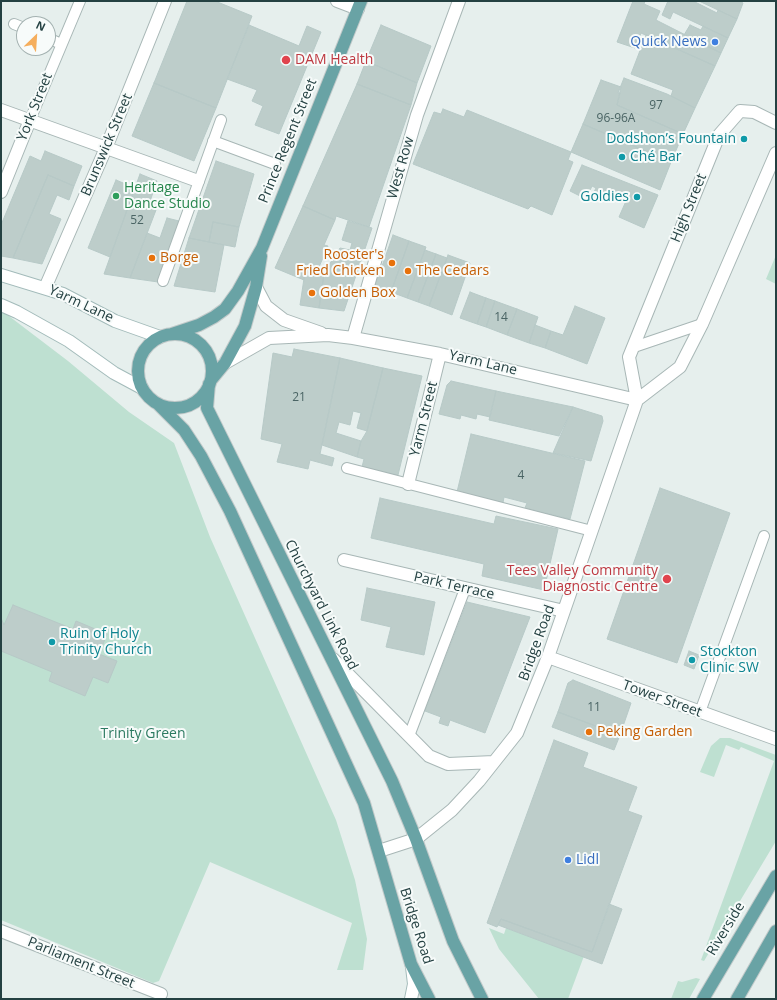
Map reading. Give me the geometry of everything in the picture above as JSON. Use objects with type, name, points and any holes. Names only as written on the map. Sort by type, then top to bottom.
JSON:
[{"type":"main road","name":"Prince Regent Street","points":[[172,334],[199,325],[225,309],[238,291],[262,248],[359,5]]},
{"type":"main road","name":"Prince Regent Street","points":[[210,382],[225,363],[245,326],[256,287],[262,248]]},
{"type":"main road","points":[[158,404],[170,408],[182,407],[194,402],[203,394],[210,382],[210,361],[202,346],[189,336],[172,334],[160,337],[147,345],[139,358],[138,374],[142,388],[149,397],[184,430],[201,456],[230,511],[364,803],[379,851]]},
{"type":"main road","name":"Churchyard Link Road","points":[[210,382],[207,408],[392,781],[416,839]]},
{"type":"main road","name":"Bridge Road","points":[[416,839],[453,941],[482,999]]},
{"type":"main road","name":"Bridge Road","points":[[379,851],[411,964],[429,999]]},
{"type":"main road","name":"Riverside","points":[[703,999],[776,876]]},
{"type":"main road","points":[[737,999],[776,931]]},
{"type":"street","name":"Brunswick Street","points":[[45,288],[106,148],[165,1]]},
{"type":"street","points":[[337,1],[359,5]]},
{"type":"street","name":"West Row","points":[[353,338],[416,115],[459,1]]},
{"type":"street","points":[[1,110],[198,181]]},
{"type":"street","name":"High Street","points":[[637,400],[629,358],[719,135],[740,111],[754,112],[776,123]]},
{"type":"street","name":"York Street","points":[[1,192],[30,120]]},
{"type":"street","points":[[637,400],[680,367],[704,321],[776,153]]},
{"type":"street","name":"Yarm Lane","points":[[1,275],[63,294],[115,321],[160,337]]},
{"type":"street","name":"Yarm Lane","points":[[256,287],[266,306],[284,320],[328,335]]},
{"type":"street","points":[[1,305],[18,312],[69,341],[114,373],[142,388]]},
{"type":"street","name":"Yarm Lane","points":[[225,363],[269,338],[328,335],[353,338],[440,354],[637,400]]},
{"type":"street","name":"Yarm Street","points":[[408,484],[440,354]]},
{"type":"street","name":"Bridge Road","points":[[379,851],[416,839],[452,810],[517,733],[548,657],[637,400]]},
{"type":"street","name":"Park Terrace","points":[[344,560],[564,612]]},
{"type":"street","points":[[329,655],[429,756],[448,764],[494,762]]},
{"type":"street","name":"Tower Street","points":[[548,657],[776,739]]},
{"type":"street","name":"Parliament Street","points":[[1,931],[161,994]]},
{"type":"street","points":[[411,964],[414,984],[411,999]]},
{"type":"lane","name":"York Street","points":[[30,120],[79,1]]},
{"type":"lane","points":[[56,42],[61,44]]},
{"type":"lane","points":[[163,281],[221,120]]},
{"type":"lane","points":[[213,142],[275,164]]},
{"type":"lane","points":[[634,347],[704,321]]},
{"type":"lane","points":[[346,468],[592,531]]},
{"type":"lane","points":[[700,712],[764,536]]},
{"type":"lane","points":[[409,736],[465,589]]},
{"type":"green space","points":[[776,255],[776,284],[766,279]]},
{"type":"green space","name":"Trinity Green","points":[[1,310],[68,361],[129,412],[174,443],[210,537],[336,820],[355,880],[367,939],[363,970],[337,970],[352,923],[210,862],[159,981],[153,983],[1,920]]},
{"type":"green space","points":[[720,738],[730,738],[776,755],[776,841],[704,961],[701,960],[774,761],[741,747],[739,750],[726,745],[714,777],[700,772],[711,746]]},
{"type":"green space","points":[[489,928],[504,934],[506,928],[584,956],[568,999],[539,999],[499,949]]},
{"type":"green space","points":[[696,978],[700,979],[689,999],[671,999],[678,981],[682,982]]},
{"type":"building","points":[[187,1],[215,1],[252,16],[216,108],[154,83]]},
{"type":"building","points":[[633,1],[645,1],[644,4],[660,11],[656,20],[721,53],[715,66],[641,33],[635,48],[617,42]]},
{"type":"building","points":[[668,1],[693,1],[717,13],[718,10],[737,19],[728,38],[673,12],[670,19],[662,15]]},
{"type":"building","points":[[699,1],[739,1],[743,3],[737,19]]},
{"type":"building","points":[[249,25],[299,46],[307,26],[321,32],[279,134],[255,125],[263,106],[252,101],[257,90],[227,79]]},
{"type":"building","points":[[381,25],[431,46],[417,83],[366,61]]},
{"type":"building","points":[[690,25],[701,30],[703,26],[728,38],[721,53],[684,35]]},
{"type":"building","points":[[646,35],[715,66],[695,108],[671,96],[673,90],[631,74]]},
{"type":"building","points":[[366,61],[417,83],[411,105],[357,84]]},
{"type":"building","points":[[624,78],[667,94],[695,108],[683,134],[617,105],[620,93],[618,93]]},
{"type":"building","points":[[601,80],[621,87],[617,105],[683,134],[671,162],[583,124]]},
{"type":"building","points":[[154,83],[216,108],[194,161],[132,136]]},
{"type":"building","points":[[357,84],[411,105],[369,227],[336,216],[335,220],[303,206]]},
{"type":"building","points":[[443,109],[464,117],[467,110],[571,152],[568,160],[573,162],[552,215],[531,206],[528,209],[413,164],[434,112],[441,114]]},
{"type":"building","name":"Ché Bar","points":[[583,124],[671,162],[660,190],[571,152]]},
{"type":"building","points":[[45,151],[82,166],[74,186],[48,175],[13,258],[1,256],[1,225],[30,156],[41,161]]},
{"type":"building","points":[[216,161],[254,174],[239,227],[213,222],[209,242],[189,238]]},
{"type":"building","name":"Goldies","points":[[582,165],[658,195],[644,228],[619,217],[626,201],[607,192],[604,199],[593,194],[596,188],[592,186],[586,199],[570,191]]},
{"type":"building","points":[[140,174],[157,181],[148,207],[156,210],[130,278],[104,274]]},
{"type":"building","points":[[48,175],[74,186],[69,200],[57,195],[49,214],[61,219],[42,264],[13,258]]},
{"type":"building","points":[[116,180],[135,188],[110,257],[88,248]]},
{"type":"building","points":[[303,206],[335,220],[324,245],[328,246],[316,274],[305,272],[304,280],[275,268]]},
{"type":"building","name":"Borge","points":[[167,218],[179,221],[158,282],[130,278],[147,233],[160,238]]},
{"type":"building","points":[[348,221],[372,228],[344,311],[319,308],[324,274],[328,275],[329,265],[340,248],[350,250],[352,243],[342,240]]},
{"type":"building","points":[[213,222],[239,227],[235,247],[209,242]]},
{"type":"building","name":"Rooster's Fried Chicken","points":[[393,235],[409,241],[391,292],[375,286]]},
{"type":"building","points":[[189,238],[224,245],[215,292],[174,286]]},
{"type":"building","name":"The Cedars","points":[[409,241],[426,247],[407,298],[391,292]]},
{"type":"building","points":[[425,250],[436,254],[418,302],[407,298]]},
{"type":"building","points":[[436,254],[447,258],[429,306],[418,302]]},
{"type":"building","points":[[448,255],[470,263],[452,315],[429,306]]},
{"type":"building","name":"Golden Box","points":[[305,272],[324,274],[319,308],[300,305]]},
{"type":"building","points":[[470,292],[486,298],[477,324],[460,318]]},
{"type":"building","points":[[486,298],[495,301],[486,327],[477,324]]},
{"type":"building","points":[[495,301],[517,309],[507,335],[486,327]]},
{"type":"building","points":[[575,306],[605,318],[587,364],[545,348],[551,331],[563,335]]},
{"type":"building","points":[[517,309],[538,317],[529,343],[507,335]]},
{"type":"building","points":[[535,325],[551,331],[545,348],[529,343]]},
{"type":"building","points":[[294,349],[340,358],[320,454],[334,458],[332,466],[310,460],[308,469],[277,462],[282,444],[261,439],[273,353],[292,357]]},
{"type":"building","points":[[340,358],[383,368],[367,431],[357,428],[361,413],[353,411],[350,425],[339,422],[336,433],[361,441],[357,457],[322,445]]},
{"type":"building","points":[[383,368],[422,376],[398,475],[362,467],[364,459],[357,457],[361,441],[367,431]]},
{"type":"building","points":[[451,381],[496,391],[490,417],[477,414],[476,419],[461,415],[460,419],[439,414],[447,385]]},
{"type":"building","points":[[496,391],[573,407],[559,436],[489,420]]},
{"type":"building","points":[[573,407],[602,416],[603,421],[591,461],[553,453]]},
{"type":"building","points":[[471,434],[585,461],[570,519],[525,508],[527,503],[504,497],[503,503],[457,492]]},
{"type":"building","name":"Tees Valley Community Diagnostic Centre","points":[[660,488],[730,513],[677,663],[607,639]]},
{"type":"building","points":[[380,498],[494,524],[496,516],[558,529],[544,590],[482,576],[484,564],[371,538]]},
{"type":"building","points":[[367,588],[435,602],[424,655],[386,647],[391,627],[361,620]]},
{"type":"building","points":[[467,602],[530,617],[485,733],[450,720],[448,726],[439,723],[441,717],[425,711]]},
{"type":"building","name":"Ruin of Holy Trinity Church","points":[[13,605],[73,629],[76,621],[107,634],[99,654],[117,661],[108,683],[93,677],[85,696],[49,681],[52,672],[1,651],[1,618],[4,625]]},
{"type":"building","name":"Stockton Clinic SW","points":[[689,651],[699,655],[694,669],[684,665]]},
{"type":"building","points":[[573,680],[631,703],[620,735],[558,712],[568,683]]},
{"type":"building","name":"Peking Garden","points":[[558,712],[620,735],[614,750],[552,727]]},
{"type":"building","name":"Lidl","points":[[554,740],[588,753],[583,767],[637,787],[628,811],[642,816],[592,952],[501,919],[497,927],[487,923]]},
{"type":"building","points":[[609,904],[622,909],[602,964],[498,925],[501,919],[592,952]]},
{"type":"place","name":"Quick News","points":[[715,42]]},
{"type":"place","name":"DAM Health","points":[[286,60]]},
{"type":"place","name":"Dodshon’s Fountain","points":[[744,139]]},
{"type":"place","name":"Ché Bar","points":[[622,157]]},
{"type":"place","name":"Heritage Dance Studio","points":[[116,196]]},
{"type":"place","name":"Goldies","points":[[637,197]]},
{"type":"place","name":"Borge","points":[[152,258]]},
{"type":"place","name":"Rooster's Fried Chicken","points":[[392,263]]},
{"type":"place","name":"The Cedars","points":[[408,271]]},
{"type":"place","name":"Golden Box","points":[[312,293]]},
{"type":"place","name":"Tees Valley Community Diagnostic Centre","points":[[667,579]]},
{"type":"place","name":"Ruin of Holy Trinity Church","points":[[52,642]]},
{"type":"place","name":"Stockton Clinic SW","points":[[692,660]]},
{"type":"place","name":"Peking Garden","points":[[589,732]]},
{"type":"place","name":"Lidl","points":[[568,860]]}]
